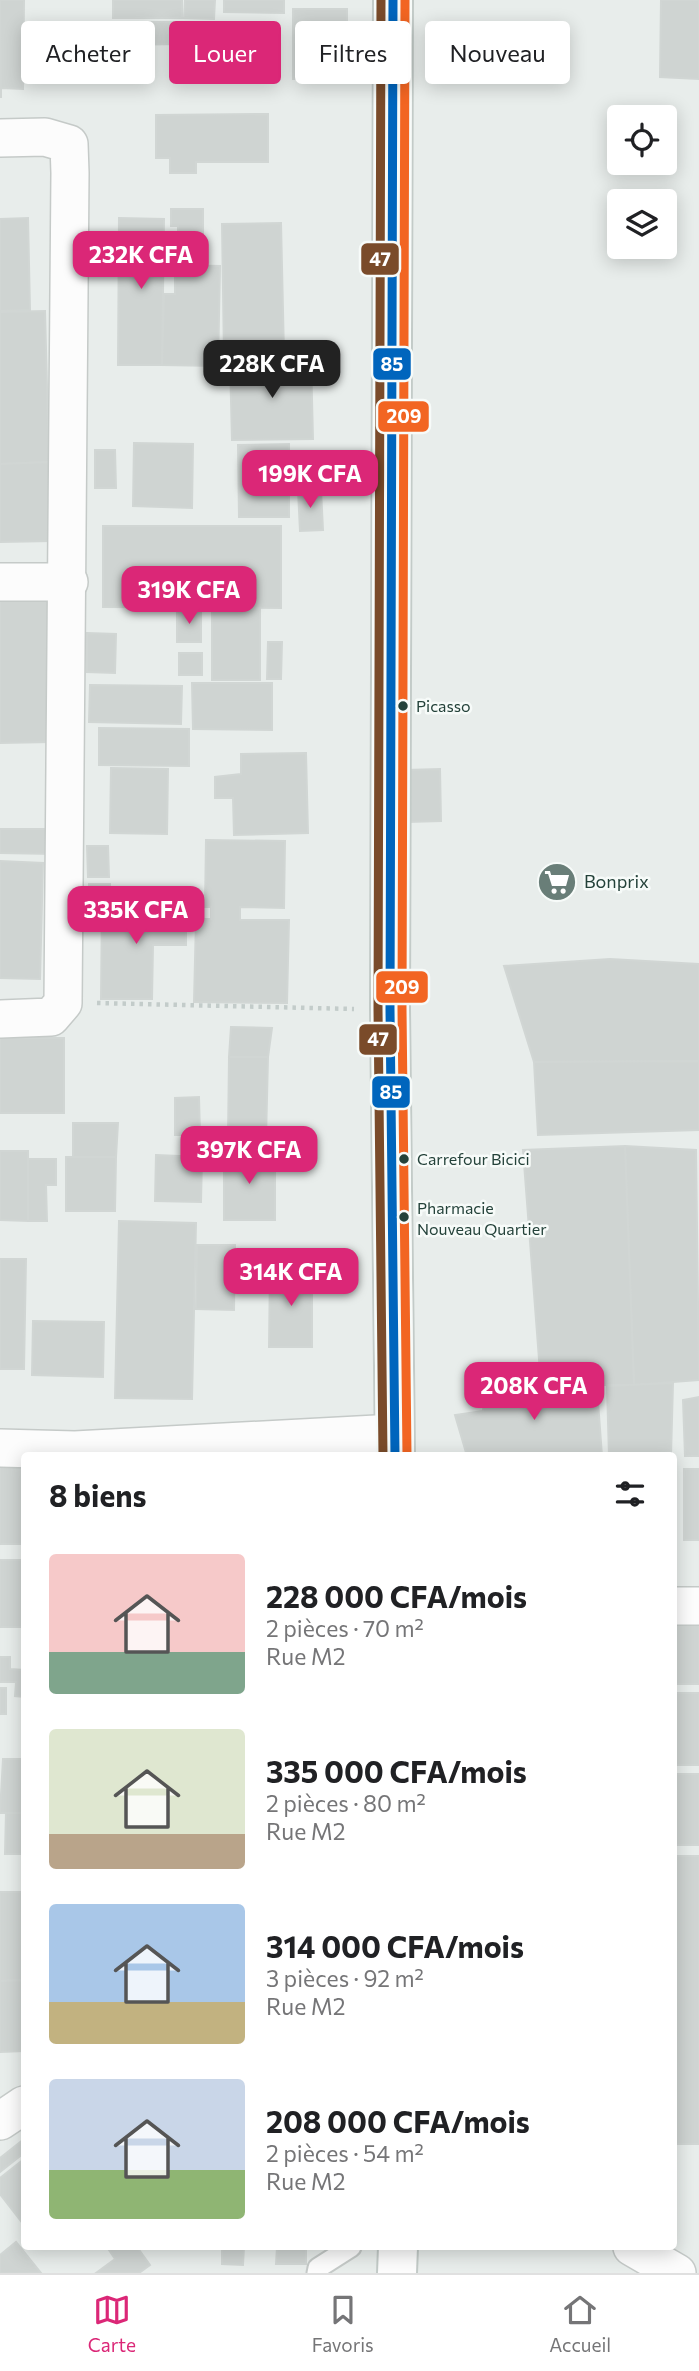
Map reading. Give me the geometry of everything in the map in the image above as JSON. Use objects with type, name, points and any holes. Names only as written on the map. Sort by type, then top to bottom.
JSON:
[{"type":"main road","points":[[393,0],[390,1009],[395,1444]]},
{"type":"main road","points":[[397,2273],[398,2250]]},
{"type":"street","points":[[0,138],[45,137],[69,144],[69,582],[63,1003],[51,1017],[0,1019]]},
{"type":"street","points":[[0,582],[69,582]]},
{"type":"street","points":[[111,1452],[395,1444]]},
{"type":"street","points":[[0,1448],[61,1452]]},
{"type":"street","points":[[677,1606],[699,1606]]},
{"type":"street","points":[[0,2121],[21,2107]]},
{"type":"street","points":[[637,2250],[677,2273]]},
{"type":"lane","points":[[317,2273],[318,2268],[346,2250]]},
{"type":"path","points":[[63,1003],[390,1009]]},
{"type":"building","points":[[0,0],[24,0],[24,21],[21,21],[23,89],[1,88],[1,98]]},
{"type":"building","points":[[113,0],[182,0],[182,18],[113,18]]},
{"type":"building","points":[[185,0],[215,0],[214,19],[184,18]]},
{"type":"building","points":[[224,0],[284,0],[284,13],[224,12]]},
{"type":"building","points":[[661,0],[699,0],[699,79],[660,77]]},
{"type":"building","points":[[293,9],[347,9],[347,21],[295,21],[293,79]]},
{"type":"building","points":[[155,22],[169,22],[169,44],[155,44]]},
{"type":"building","points":[[268,114],[268,162],[196,162],[196,173],[170,173],[170,158],[156,158],[156,115]]},
{"type":"building","points":[[171,209],[203,209],[203,238],[178,238],[178,226],[171,226]]},
{"type":"building","points":[[28,218],[30,310],[0,311],[0,219]]},
{"type":"building","points":[[119,218],[164,219],[162,365],[118,365]]},
{"type":"building","points":[[281,223],[284,355],[224,356],[222,224]]},
{"type":"building","points":[[175,265],[220,266],[218,366],[162,365],[164,294],[175,294]]},
{"type":"building","points":[[45,311],[49,462],[0,464],[0,312]]},
{"type":"building","points":[[311,359],[313,439],[232,440],[230,361]]},
{"type":"building","points":[[134,443],[193,444],[192,508],[133,506]]},
{"type":"building","points":[[289,444],[289,517],[239,517],[238,445]]},
{"type":"building","points":[[95,450],[115,450],[116,488],[95,488]]},
{"type":"building","points":[[49,462],[51,541],[0,542],[0,464]]},
{"type":"building","points":[[317,463],[318,482],[301,483],[300,464]]},
{"type":"building","points":[[298,490],[321,490],[323,530],[300,531]]},
{"type":"building","points":[[103,526],[281,526],[281,608],[103,607]]},
{"type":"building","points":[[0,599],[51,600],[51,742],[0,743]]},
{"type":"building","points":[[177,609],[201,609],[201,642],[177,642]]},
{"type":"building","points":[[212,609],[260,609],[260,680],[212,680]]},
{"type":"building","points":[[87,633],[116,634],[115,673],[87,672]]},
{"type":"building","points":[[268,642],[282,642],[281,679],[267,679]]},
{"type":"building","points":[[179,653],[202,653],[202,675],[179,675]]},
{"type":"building","points":[[192,683],[272,683],[272,730],[193,729]]},
{"type":"building","points":[[90,685],[182,686],[181,724],[89,722]]},
{"type":"building","points":[[99,728],[189,729],[189,766],[99,765]]},
{"type":"building","points":[[306,753],[308,833],[234,835],[233,798],[215,798],[215,777],[241,774],[241,754]]},
{"type":"building","points":[[111,768],[168,769],[167,834],[110,833]]},
{"type":"building","points":[[440,769],[441,821],[408,822],[406,770]]},
{"type":"building","points":[[0,829],[54,829],[54,854],[0,853]]},
{"type":"building","points":[[206,840],[285,841],[284,908],[240,907],[240,920],[289,920],[287,1003],[194,1002],[196,919],[211,919],[211,907],[205,907]]},
{"type":"building","points":[[87,846],[108,846],[109,877],[88,877]]},
{"type":"building","points":[[0,861],[43,863],[40,979],[0,978]]},
{"type":"building","points":[[89,884],[110,884],[110,900],[89,901]]},
{"type":"building","points":[[102,904],[186,904],[186,945],[153,945],[152,999],[101,999]]},
{"type":"building","points":[[610,959],[699,964],[699,1061],[534,1062],[504,966]]},
{"type":"building","points":[[231,1027],[272,1028],[268,1057],[229,1057]]},
{"type":"building","points":[[0,1038],[64,1038],[64,1113],[0,1113]]},
{"type":"building","points":[[229,1057],[268,1057],[266,1139],[228,1139]]},
{"type":"building","points":[[699,1061],[699,1130],[538,1135],[534,1062]]},
{"type":"building","points":[[199,1097],[200,1135],[175,1135],[175,1098]]},
{"type":"building","points":[[73,1123],[118,1123],[116,1157],[73,1157]]},
{"type":"building","points":[[625,1146],[696,1150],[699,1380],[634,1385]]},
{"type":"building","points":[[625,1146],[634,1385],[541,1385],[523,1150]]},
{"type":"building","points":[[0,1151],[28,1151],[28,1221],[0,1220]]},
{"type":"building","points":[[224,1152],[275,1152],[275,1220],[224,1220]]},
{"type":"building","points":[[156,1155],[202,1157],[201,1202],[155,1201]]},
{"type":"building","points":[[66,1157],[116,1157],[115,1211],[66,1211]]},
{"type":"building","points":[[28,1159],[56,1159],[56,1185],[46,1185],[47,1221],[28,1221]]},
{"type":"building","points":[[119,1221],[196,1223],[192,1399],[115,1398]]},
{"type":"building","points":[[197,1245],[235,1245],[234,1310],[196,1309]]},
{"type":"building","points":[[0,1259],[26,1259],[24,1369],[0,1369]]},
{"type":"building","points":[[270,1269],[312,1269],[312,1347],[269,1347]]},
{"type":"building","points":[[33,1321],[104,1322],[103,1377],[32,1375]]},
{"type":"building","points":[[486,1382],[597,1388],[602,1452],[466,1452],[455,1415],[483,1411]]},
{"type":"building","points":[[673,1383],[671,1452],[609,1452],[607,1386]]},
{"type":"building","points":[[699,1397],[699,1456],[685,1456],[683,1400]]},
{"type":"building","points":[[0,1463],[21,1463],[21,1544],[0,1544]]},
{"type":"building","points":[[684,1469],[699,1469],[699,1540],[684,1540]]},
{"type":"building","points":[[0,1560],[21,1560],[21,1627],[0,1627]]},
{"type":"building","points":[[677,1614],[699,1614],[699,1684],[677,1684]]},
{"type":"building","points":[[0,1657],[10,1657],[10,1669],[21,1670],[21,1697],[15,1696],[16,1682],[0,1682]]},
{"type":"building","points":[[0,1688],[6,1688],[6,1714],[0,1714]]},
{"type":"building","points":[[677,1693],[699,1693],[699,1765],[677,1765]]},
{"type":"building","points":[[3,1759],[21,1759],[21,1813],[0,1813]]},
{"type":"building","points":[[677,1774],[699,1774],[699,1845],[677,1845]]},
{"type":"building","points":[[6,1813],[21,1813],[21,1854],[5,1854]]},
{"type":"building","points":[[677,1856],[699,1856],[699,2144],[677,2144]]},
{"type":"building","points":[[0,1892],[21,1892],[21,1980],[0,1981]]},
{"type":"building","points":[[21,1980],[21,2051],[0,2052],[0,1981]]},
{"type":"building","points":[[21,2141],[21,2155],[0,2172],[0,2158]]},
{"type":"building","points":[[21,2161],[21,2221],[0,2194],[0,2178]]},
{"type":"building","points":[[16,2242],[41,2273],[0,2273],[0,2255]]},
{"type":"building","points":[[109,2250],[139,2250],[150,2265],[139,2273],[96,2273],[115,2259]]},
{"type":"building","points":[[222,2250],[244,2250],[243,2265],[222,2264]]},
{"type":"building","points":[[277,2250],[306,2250],[306,2264],[276,2264]]},
{"type":"transit line","name":"47","points":[[381,0],[378,1009],[383,1452]]},
{"type":"transit line","name":"85","points":[[393,0],[390,1009],[395,1452]]},
{"type":"transit line","name":"209","points":[[405,0],[402,1009],[407,1452]]},
{"type":"place","name":"Picasso","points":[[403,706]]},
{"type":"place","name":"Bonprix","points":[[557,882]]},
{"type":"place","name":"Carrefour Bicici","points":[[404,1159]]},
{"type":"place","name":"Pharmacie Nouveau Quartier","points":[[404,1217]]}]
